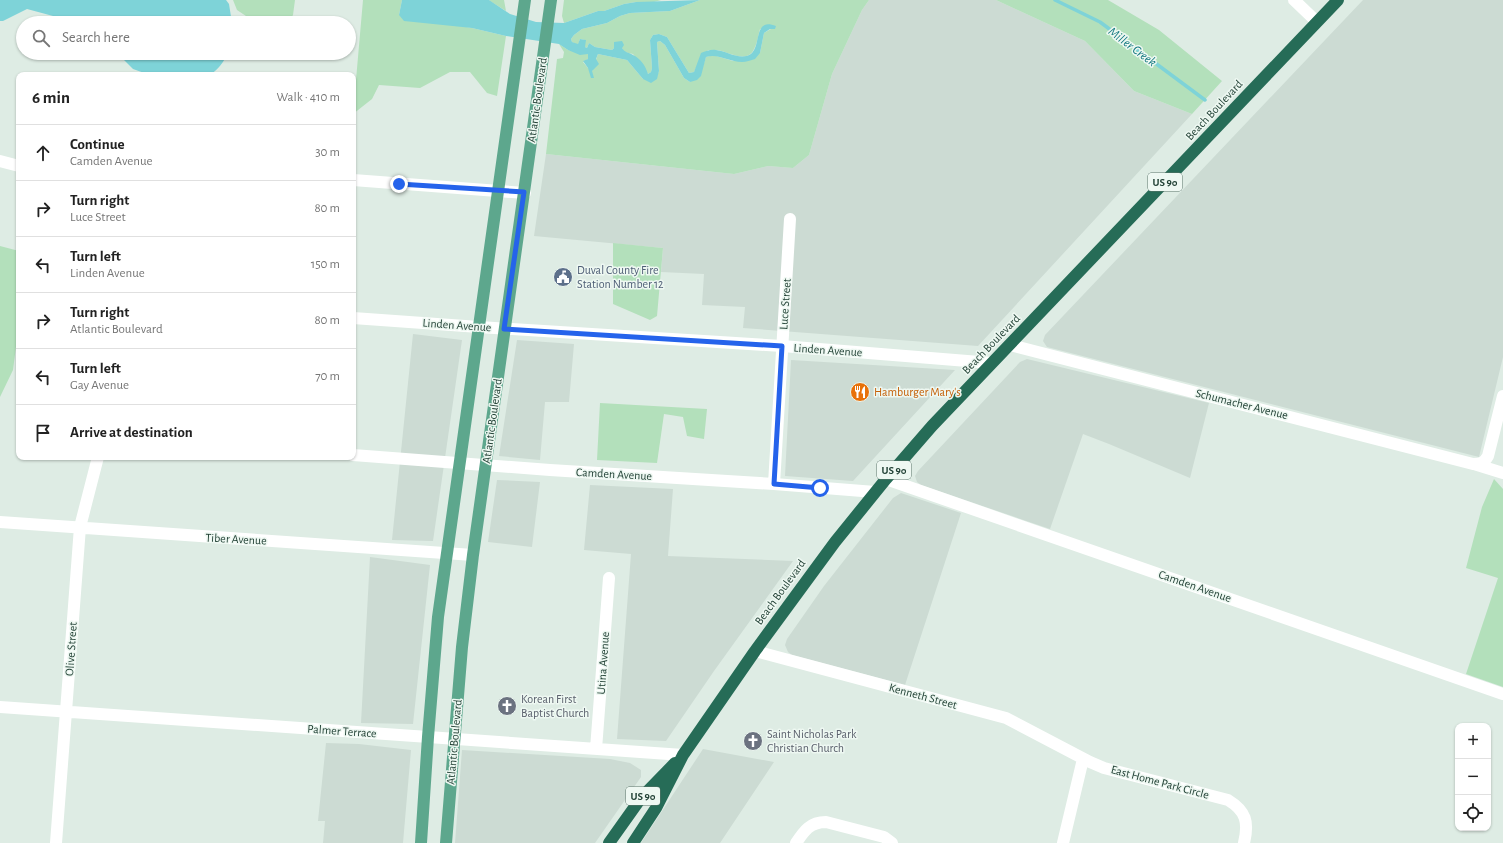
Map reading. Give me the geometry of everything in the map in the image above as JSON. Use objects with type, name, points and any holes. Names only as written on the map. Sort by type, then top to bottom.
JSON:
[{"type":"highway","name":"Beach Boulevard","points":[[633,843],[656,808],[683,755],[755,651],[816,567],[875,492],[932,426],[1338,0]]},
{"type":"highway","name":"Beach Boulevard","points":[[609,843],[641,798],[683,755]]},
{"type":"main road","name":"Atlantic Boulevard","points":[[446,843],[462,647],[473,555],[551,0]]},
{"type":"main road","points":[[421,843],[438,617],[525,3]]},
{"type":"street","points":[[1294,0],[1317,22]]},
{"type":"street","points":[[0,161],[16,165]]},
{"type":"street","points":[[356,180],[524,192]]},
{"type":"street","name":"Luce Street","points":[[774,484],[790,219]]},
{"type":"street","name":"Linden Avenue","points":[[356,318],[782,346],[992,363]]},
{"type":"street","name":"Schumacher Avenue","points":[[1010,345],[1479,463],[1503,473]]},
{"type":"street","points":[[1479,463],[1488,456],[1503,396]]},
{"type":"street","name":"Camden Avenue","points":[[356,455],[875,492]]},
{"type":"street","name":"Olive Street","points":[[56,843],[80,527],[97,460]]},
{"type":"street","name":"Camden Avenue","points":[[886,479],[1503,694]]},
{"type":"street","name":"Tiber Avenue","points":[[0,522],[473,555]]},
{"type":"street","name":"Utina Avenue","points":[[596,749],[609,578]]},
{"type":"street","name":"Kenneth Street","points":[[755,651],[1006,718],[1083,759]]},
{"type":"street","name":"Palmer Terrace","points":[[0,707],[683,755]]},
{"type":"street","points":[[1062,843],[1083,759]]},
{"type":"street","name":"East Home Park Circle","points":[[1083,759],[1104,768],[1228,800],[1237,806],[1246,820],[1247,830],[1244,843]]},
{"type":"street","points":[[796,843],[810,825],[818,822],[826,822],[884,837],[892,843]]},
{"type":"shaded area","points":[[869,0],[996,0],[1085,41],[1134,91],[1192,114],[978,346],[743,328],[745,307],[702,305],[704,274],[661,272],[663,248],[534,236],[546,154],[734,174],[768,166],[793,168],[809,155],[832,74],[862,10]]},
{"type":"shaded area","points":[[1363,0],[1503,0],[1503,357],[1479,457],[1047,347],[1043,341],[1045,335]]},
{"type":"shaded area","points":[[413,334],[462,340],[433,541],[392,540]]},
{"type":"shaded area","points":[[517,340],[574,344],[569,402],[545,402],[540,460],[499,456]]},
{"type":"shaded area","points":[[1027,359],[1209,403],[1190,478],[1083,434],[1050,529],[921,485],[917,482],[915,476],[918,471],[1020,362]]},
{"type":"shaded area","points":[[791,360],[955,370],[853,481],[785,476]]},
{"type":"shaded area","points":[[497,480],[540,482],[532,547],[488,542]]},
{"type":"shaded area","points":[[590,485],[673,489],[668,556],[793,561],[666,741],[617,739],[631,554],[584,550]]},
{"type":"shaded area","points":[[901,493],[961,513],[905,685],[792,655],[788,652],[785,645],[787,639],[824,586],[893,498]]},
{"type":"shaded area","points":[[370,557],[430,565],[413,724],[361,723]]},
{"type":"shaded area","points":[[326,743],[359,744],[411,750],[403,843],[323,843],[325,821],[318,821]]},
{"type":"shaded area","points":[[703,749],[774,762],[720,843],[641,843]]},
{"type":"shaded area","points":[[462,750],[610,759],[630,763],[641,770],[641,777],[595,843],[455,843]]},
{"type":"green space","points":[[233,0],[295,0],[292,16],[246,16],[237,10]]},
{"type":"green space","points":[[363,0],[402,0],[399,15],[472,28],[506,36],[497,96],[487,93],[470,72],[450,72],[420,88],[379,85],[372,99],[356,112],[356,80]]},
{"type":"green space","points":[[489,0],[504,0],[506,11],[490,1]]},
{"type":"green space","points":[[564,0],[661,0],[654,2],[624,4],[564,23],[562,16]]},
{"type":"green space","points":[[700,0],[869,0],[862,10],[832,74],[809,155],[793,168],[768,166],[734,174],[546,154],[557,59],[563,58],[564,52],[559,44],[568,50],[589,54],[588,59],[583,62],[592,71],[598,54],[627,60],[643,79],[656,79],[659,71],[657,42],[660,41],[665,45],[684,78],[690,82],[703,66],[706,57],[713,55],[733,61],[760,53],[764,33],[776,26],[760,29],[756,46],[750,54],[746,56],[737,56],[718,50],[708,50],[694,72],[689,73],[667,37],[659,34],[653,35],[650,40],[652,68],[651,72],[648,74],[633,54],[624,52],[622,48],[614,48],[612,50],[595,47],[589,43],[587,48],[585,47],[585,40],[580,39],[578,45],[572,42],[571,39],[582,29],[607,23],[620,16],[630,13],[670,11]]},
{"type":"green space","points":[[996,0],[1108,0],[1159,30],[1222,81],[1192,114],[1134,91],[1085,41]]},
{"type":"green space","points":[[613,243],[663,248],[657,316],[650,320],[613,304]]},
{"type":"green space","points":[[0,246],[16,250],[16,346],[13,370],[0,397]]},
{"type":"green space","points":[[600,403],[707,409],[704,439],[687,436],[683,417],[664,414],[657,463],[597,460]]},
{"type":"green space","points":[[1494,479],[1503,489],[1503,687],[1466,674],[1498,578],[1466,568],[1482,507]]},
{"type":"water","points":[[0,0],[226,0],[229,4],[231,16],[53,16],[27,9],[3,21],[0,21]]},
{"type":"water","points":[[402,0],[489,0],[510,14],[536,22],[564,23],[624,4],[636,2],[700,0],[670,11],[630,13],[620,16],[607,23],[582,29],[571,39],[572,42],[578,44],[580,39],[586,40],[585,47],[587,48],[589,43],[595,47],[612,50],[614,48],[614,42],[622,41],[624,45],[622,48],[623,50],[640,60],[648,74],[651,72],[652,68],[650,40],[653,35],[659,34],[667,37],[689,73],[694,72],[701,53],[710,50],[739,56],[752,53],[755,49],[761,28],[764,25],[769,24],[776,26],[775,29],[770,29],[764,33],[760,53],[755,59],[737,62],[715,56],[706,57],[701,76],[697,80],[690,82],[684,78],[665,45],[660,41],[657,42],[659,71],[657,79],[651,83],[643,79],[627,60],[598,54],[596,59],[599,64],[592,71],[594,78],[591,78],[588,68],[583,61],[588,59],[588,54],[580,55],[559,44],[506,36],[472,28],[404,21],[399,15]]},
{"type":"water","points":[[124,60],[224,60],[214,72],[142,72],[133,69]]},
{"type":"waterway","name":"Miller Creek","points":[[1055,0],[1100,22],[1205,100]]},
{"type":"place","name":"Duval County Fire Station Number 12","points":[[563,277]]},
{"type":"place","name":"Hamburger Mary's","points":[[860,392]]},
{"type":"place","name":"Korean First Baptist Church","points":[[507,706]]},
{"type":"place","name":"Saint Nicholas Park Christian Church","points":[[753,741]]},
{"type":"route","points":[[399,184],[524,192],[504,329],[782,346],[774,484],[820,488]]}]
